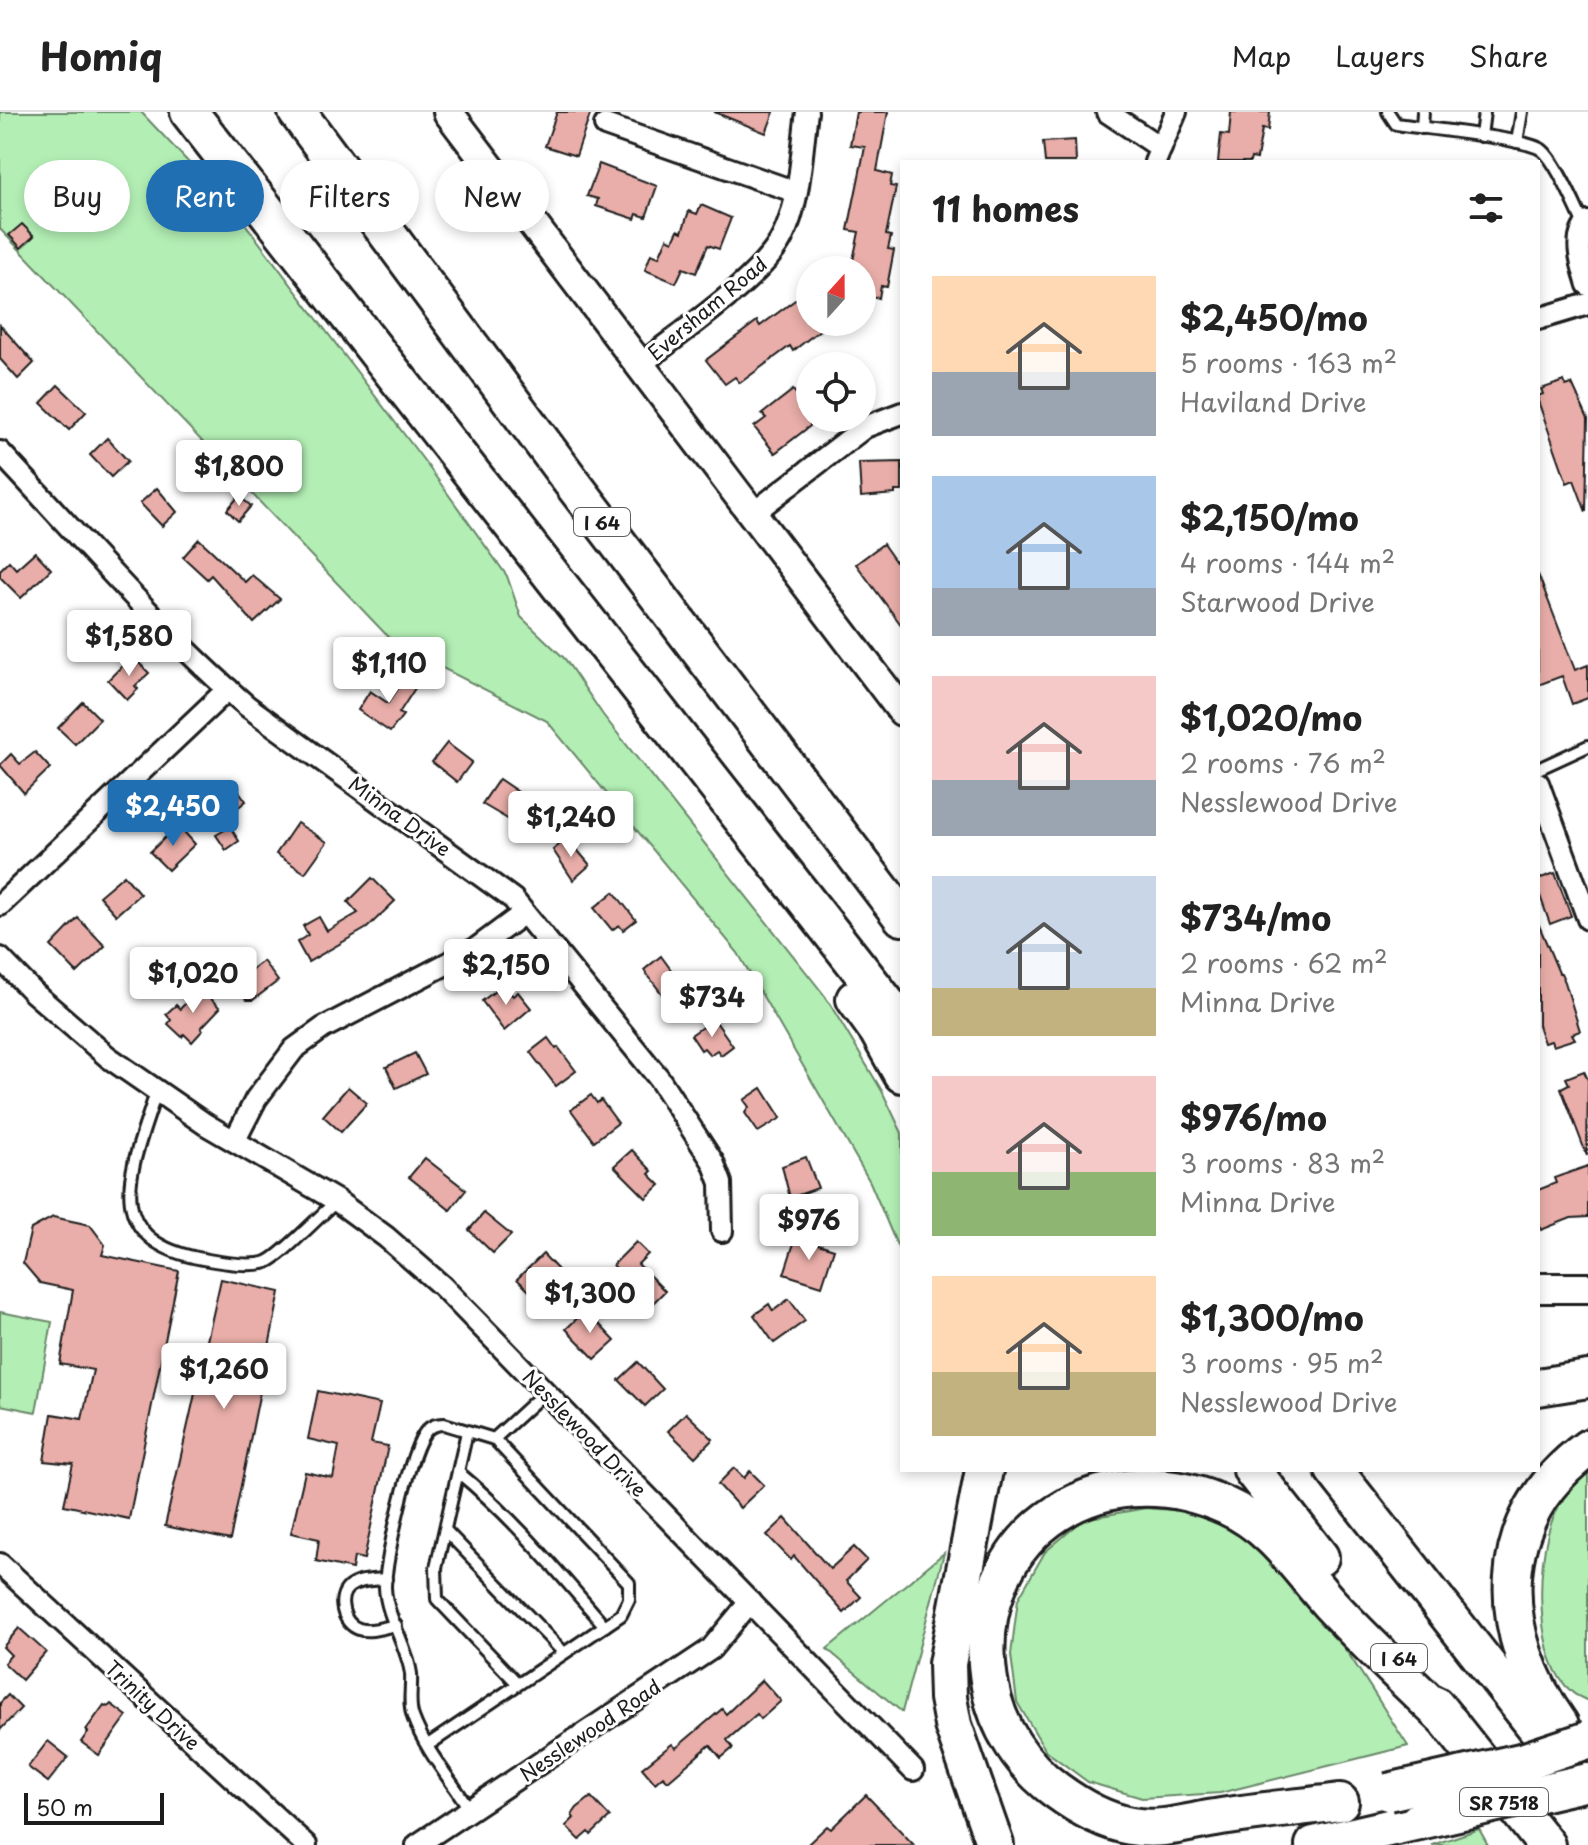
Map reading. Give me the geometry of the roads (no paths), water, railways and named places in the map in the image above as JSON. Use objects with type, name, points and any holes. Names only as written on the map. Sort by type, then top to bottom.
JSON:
[{"type":"highway","points":[[189,112],[900,1020]]},
{"type":"highway","name":"I 64","points":[[297,112],[570,480],[900,914]]},
{"type":"highway","points":[[727,800],[819,951],[878,1031],[900,1070]]},
{"type":"highway","points":[[1540,1387],[1588,1379]]},
{"type":"highway","points":[[1588,1448],[1563,1468],[1536,1504],[1520,1540],[1511,1590],[1516,1631],[1525,1666],[1547,1708],[1588,1761]]},
{"type":"highway","points":[[984,1472],[947,1664],[948,1698],[953,1725],[995,1845]]},
{"type":"highway","name":"I 64","points":[[1254,1472],[1546,1845]]},
{"type":"highway","points":[[1336,1472],[1588,1793]]},
{"type":"highway","points":[[1340,1802],[1209,1819],[1173,1827],[1144,1828],[1115,1823],[1093,1814],[1044,1781],[1023,1759],[999,1717],[992,1697],[986,1657],[989,1616],[997,1587],[1008,1564],[1024,1542],[1039,1526],[1065,1508],[1103,1492],[1131,1487],[1172,1489],[1223,1504],[1260,1525],[1278,1541],[1330,1603],[1450,1723]]},
{"type":"highway","name":"SR 7518","points":[[1178,1845],[1340,1802],[1525,1761],[1588,1740]]},
{"type":"highway","name":"SR 7518","points":[[1314,1845],[1588,1782]]},
{"type":"highway","points":[[983,1807],[1014,1845]]},
{"type":"street","points":[[448,112],[900,708]]},
{"type":"street","name":"Eversham Road","points":[[640,365],[761,265],[782,238],[796,192],[807,112]]},
{"type":"street","points":[[1107,112],[1158,155],[1176,112]]},
{"type":"street","points":[[605,125],[796,192]]},
{"type":"street","points":[[1586,224],[1579,238],[1581,264],[1588,285]]},
{"type":"street","points":[[1540,318],[1588,304]]},
{"type":"street","points":[[752,514],[865,427],[900,414]]},
{"type":"street","name":"Minna Drive","points":[[4,466],[247,706],[513,899],[658,1077],[713,1162],[721,1183],[722,1231]]},
{"type":"street","points":[[0,905],[228,689]]},
{"type":"street","points":[[1540,788],[1588,919]]},
{"type":"street","points":[[235,1140],[256,1099],[294,1049],[323,1028],[477,948],[524,913]]},
{"type":"street","name":"Nesslewood Drive","points":[[0,958],[79,1034],[156,1092],[337,1201],[386,1237],[442,1286],[913,1770]]},
{"type":"street","points":[[1540,1288],[1588,1288]]},
{"type":"street","name":"Trinity Drive","points":[[0,1564],[306,1845]]},
{"type":"street","name":"Nesslewood Road","points":[[417,1845],[711,1649],[750,1602]]},
{"type":"lane","points":[[1388,112],[1396,124],[1517,142],[1541,149],[1564,182],[1586,224]]},
{"type":"lane","points":[[1422,128],[1423,112]]},
{"type":"lane","points":[[1481,136],[1484,112]]},
{"type":"lane","points":[[1517,142],[1522,112]]},
{"type":"lane","points":[[1540,768],[1588,746]]},
{"type":"lane","points":[[156,1092],[128,1184],[130,1207],[144,1232],[162,1248],[212,1261],[267,1262],[337,1201]]},
{"type":"lane","points":[[494,1439],[545,1392]]},
{"type":"lane","points":[[428,1745],[621,1615],[629,1599],[629,1583],[494,1439],[444,1424],[436,1424],[427,1430],[411,1466],[389,1555],[387,1606],[411,1673],[412,1714],[428,1745],[470,1810]]},
{"type":"lane","points":[[467,1432],[436,1568],[437,1599],[518,1684]]},
{"type":"lane","points":[[458,1472],[480,1490],[541,1553],[605,1626]]},
{"type":"lane","points":[[445,1530],[564,1653]]},
{"type":"lane","points":[[386,1579],[351,1586],[344,1596],[343,1613],[351,1625],[364,1631],[396,1625]]}]
